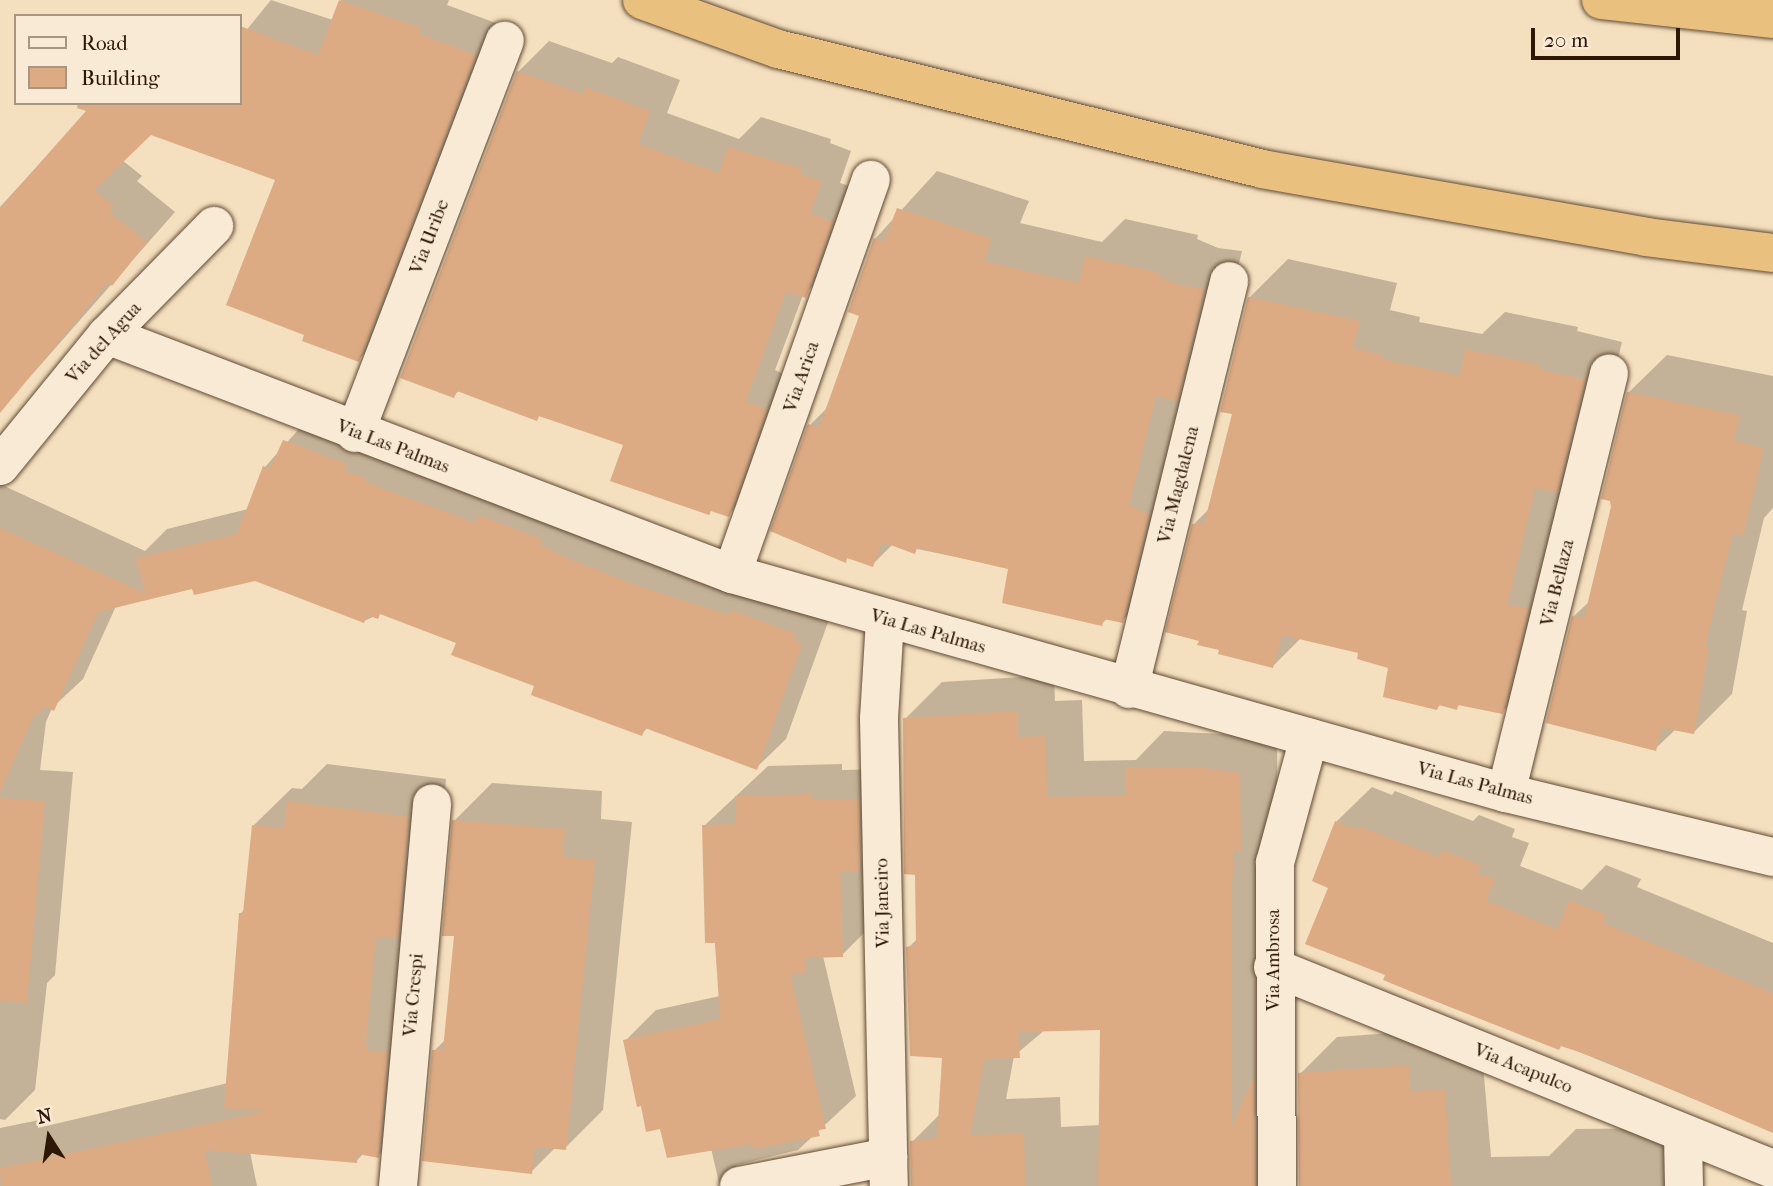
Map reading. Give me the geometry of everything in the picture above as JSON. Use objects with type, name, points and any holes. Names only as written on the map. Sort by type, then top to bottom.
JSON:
[{"type":"highway","points":[[642,0],[778,49],[1262,169],[1646,237],[1773,253]]},
{"type":"highway","points":[[1601,0],[1773,19]]},
{"type":"street","name":"Via Uribe","points":[[355,433],[505,41]]},
{"type":"street","name":"Via Arica","points":[[732,574],[871,180]]},
{"type":"street","name":"Via del Agua","points":[[0,466],[107,335],[214,226]]},
{"type":"street","name":"Via Magdalena","points":[[1129,689],[1229,281]]},
{"type":"street","name":"Via Las Palmas","points":[[107,335],[355,433],[732,574],[885,620],[1506,793],[1773,857]]},
{"type":"street","name":"Via Bellaza","points":[[1506,793],[1609,373]]},
{"type":"street","name":"Via Janeiro","points":[[885,620],[879,719],[888,1171]]},
{"type":"street","name":"Via Ambrosa","points":[[1278,1186],[1273,967],[1275,863],[1309,738]]},
{"type":"street","name":"Via Crespi","points":[[398,1186],[432,804]]},
{"type":"street","name":"Via Acapulco","points":[[1273,967],[1683,1135],[1773,1169]]},
{"type":"street","points":[[1683,1135],[1684,1186]]},
{"type":"street","points":[[739,1186],[888,1171]]},
{"type":"building","points":[[339,0],[421,28],[419,34],[476,55],[359,362],[302,341],[304,335],[226,305],[275,180],[151,135],[94,190],[114,206],[109,212],[147,242],[112,286],[108,282],[0,413],[0,208],[86,111],[77,108],[78,105],[242,105],[242,27],[318,55]]},
{"type":"building","points":[[517,71],[583,94],[585,87],[650,111],[638,144],[719,173],[728,147],[802,169],[800,174],[822,181],[810,213],[833,222],[806,298],[786,291],[746,401],[767,410],[729,517],[711,511],[709,515],[610,481],[623,445],[539,416],[537,421],[457,391],[454,398],[400,378]]},
{"type":"building","points":[[897,208],[992,239],[983,261],[1079,283],[1085,256],[1160,273],[1159,277],[1179,285],[1204,289],[1177,401],[1156,396],[1129,506],[1149,514],[1123,623],[1104,619],[1102,626],[1002,603],[1008,569],[917,548],[915,554],[882,542],[873,567],[847,558],[846,563],[770,531],[808,424],[819,428],[859,316],[848,312],[874,238],[884,242]]},
{"type":"building","points":[[1248,297],[1360,321],[1353,348],[1383,355],[1382,359],[1460,376],[1465,349],[1540,365],[1539,369],[1585,380],[1557,492],[1535,488],[1507,605],[1529,608],[1503,714],[1458,705],[1457,710],[1439,705],[1437,710],[1383,697],[1388,668],[1357,659],[1358,653],[1282,635],[1273,668],[1218,654],[1219,650],[1197,645],[1199,641],[1165,632],[1192,524],[1204,524],[1232,414],[1220,412]]},
{"type":"building","points":[[1627,392],[1740,415],[1734,441],[1764,448],[1743,536],[1733,533],[1723,571],[1705,648],[1709,648],[1694,734],[1662,728],[1656,751],[1546,723],[1572,616],[1584,618],[1611,507],[1610,501],[1601,499]]},
{"type":"building","points":[[283,440],[347,464],[345,471],[366,478],[365,482],[476,523],[478,515],[542,539],[540,545],[641,587],[729,615],[731,610],[796,634],[794,640],[802,644],[757,770],[645,728],[642,736],[531,695],[534,686],[451,655],[456,643],[380,614],[378,619],[367,615],[364,623],[255,581],[194,595],[192,589],[98,612],[54,711],[43,706],[39,715],[35,713],[0,792],[0,528],[145,593],[136,558],[237,534],[263,466],[270,469]]},
{"type":"building","points":[[1018,711],[1018,737],[1046,736],[1047,797],[1125,795],[1126,767],[1207,768],[1240,773],[1241,852],[1234,849],[1232,888],[1232,1126],[1254,1076],[1255,1186],[1098,1186],[1100,1030],[1018,1032],[1020,1058],[984,1059],[970,1135],[1024,1134],[1025,1186],[911,1186],[910,1141],[937,1138],[942,1058],[910,1056],[906,947],[916,945],[915,875],[904,874],[903,718]]},
{"type":"building","points":[[812,794],[812,800],[859,799],[860,872],[840,871],[843,957],[805,958],[805,973],[790,973],[826,1129],[818,1130],[820,1136],[753,1149],[752,1144],[667,1158],[660,1129],[646,1132],[641,1106],[637,1107],[623,1040],[720,1019],[715,943],[705,943],[702,825],[736,824],[735,796]]},
{"type":"building","points":[[0,798],[45,801],[27,1003],[0,1001]]},
{"type":"building","points":[[287,801],[409,817],[398,937],[376,937],[366,1041],[368,1051],[388,1051],[379,1158],[358,1154],[357,1163],[205,1150],[212,1186],[1,1186],[0,1168],[267,1111],[224,1108],[239,913],[243,913],[252,825],[284,828]]},
{"type":"building","points":[[452,820],[565,829],[563,857],[595,860],[566,1150],[535,1147],[532,1174],[422,1161],[432,1050],[443,1050],[454,936],[442,936]]},
{"type":"building","points":[[1335,821],[1357,830],[1358,826],[1439,857],[1442,850],[1481,865],[1477,873],[1495,879],[1486,901],[1557,929],[1569,900],[1607,915],[1603,923],[1773,993],[1773,1133],[1600,1059],[1561,1046],[1559,1050],[1422,996],[1383,980],[1385,975],[1305,944],[1328,888],[1312,881]]},
{"type":"building","points":[[1409,1065],[1410,1091],[1445,1090],[1451,1186],[1299,1186],[1298,1073]]}]
